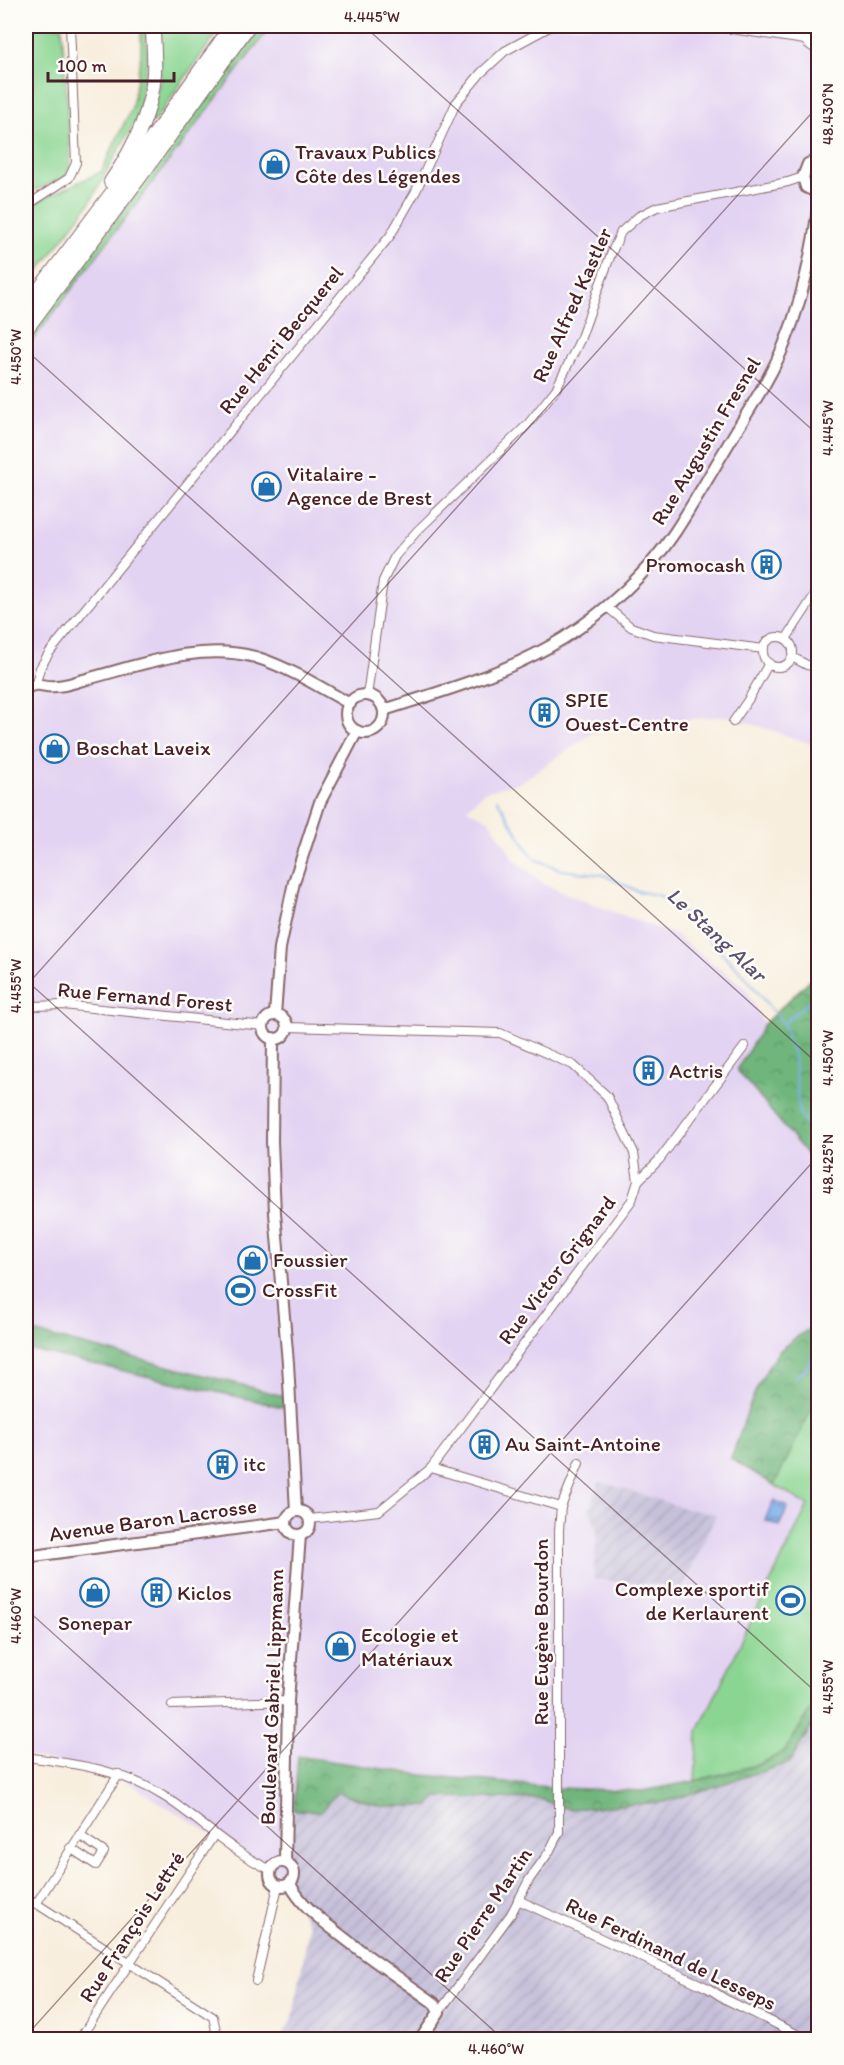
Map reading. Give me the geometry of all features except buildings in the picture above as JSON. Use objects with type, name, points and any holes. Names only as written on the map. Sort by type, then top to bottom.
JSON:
[{"type":"highway","points":[[28,304],[67,243],[114,178],[136,139],[149,109],[154,74],[153,26]]},
{"type":"highway","points":[[28,304],[167,118],[232,26]]},
{"type":"highway","points":[[26,329],[248,26]]},
{"type":"highway","points":[[188,110],[257,26]]},
{"type":"street","points":[[26,206],[69,178],[76,163],[70,26]]},
{"type":"street","name":"Rue Henri Becquerel","points":[[31,685],[49,653],[390,236],[416,191],[456,104],[481,73],[505,51],[551,26]]},
{"type":"street","points":[[712,26],[819,42]]},
{"type":"street","points":[[800,39],[818,30]]},
{"type":"street","points":[[800,39],[819,51]]},
{"type":"street","points":[[819,160],[808,164],[803,177],[806,187],[810,191],[819,193]]},
{"type":"street","name":"Rue Alfred Kastler","points":[[367,696],[383,581],[395,556],[417,531],[528,424],[556,390],[580,340],[610,254],[621,232],[639,216],[657,207],[788,182],[803,177]]},
{"type":"street","name":"Rue Augustin Fresnel","points":[[384,710],[511,667],[564,638],[607,607],[639,575],[674,534],[785,344],[812,255],[819,209]]},
{"type":"street","points":[[786,639],[819,590]]},
{"type":"street","points":[[607,607],[631,627],[653,635],[764,649]]},
{"type":"street","points":[[775,637],[786,639],[793,650],[792,657],[785,665],[769,663],[766,660],[764,649],[770,639],[775,637]]},
{"type":"street","points":[[31,685],[54,687],[200,652],[230,653],[255,657],[279,667],[350,704]]},
{"type":"street","points":[[792,657],[807,665],[819,667]]},
{"type":"street","points":[[733,722],[769,663]]},
{"type":"street","points":[[367,696],[378,700],[384,710],[383,722],[375,730],[364,733],[350,725],[347,720],[347,709],[357,698],[367,696]]},
{"type":"street","points":[[275,1015],[280,948],[294,882],[320,802],[357,731]]},
{"type":"street","points":[[26,967],[33,1006]]},
{"type":"street","name":"Rue Fernand Forest","points":[[26,1013],[33,1006],[63,1005],[264,1026]]},
{"type":"street","points":[[275,1015],[285,1020],[287,1027],[284,1035],[273,1038],[267,1035],[264,1026],[266,1020],[275,1015]]},
{"type":"street","name":"Rue Victor Grignard","points":[[287,1027],[500,1033],[573,1065],[607,1096],[634,1153],[638,1180],[633,1200],[431,1468],[379,1511],[310,1519]]},
{"type":"street","points":[[273,1038],[272,1142],[275,1213],[288,1363],[296,1511]]},
{"type":"street","points":[[638,1180],[659,1160],[745,1046]]},
{"type":"street","name":"Rue Eugène Bourdon","points":[[560,1805],[559,1530],[561,1507],[579,1463]]},
{"type":"street","points":[[431,1468],[561,1507]]},
{"type":"street","points":[[296,1511],[306,1514],[310,1519],[307,1531],[300,1535],[290,1532],[286,1522],[289,1515],[296,1511]]},
{"type":"street","name":"Avenue Baron Lacrosse","points":[[26,1557],[286,1522]]},
{"type":"street","name":"Boulevard Gabriel Lippmann","points":[[285,1862],[288,1701],[300,1535]]},
{"type":"street","points":[[172,1705],[288,1701]]},
{"type":"street","points":[[26,1757],[71,1762],[119,1774],[164,1796],[214,1834],[271,1870]]},
{"type":"street","points":[[36,1904],[119,1774]]},
{"type":"street","name":"Rue Pierre Martin","points":[[420,2040],[511,1914],[529,1880],[549,1852],[559,1832],[560,1805]]},
{"type":"street","points":[[70,1848],[96,1865],[104,1852],[79,1834]]},
{"type":"street","name":"Rue François Lettré","points":[[79,2040],[214,1834]]},
{"type":"street","points":[[285,1862],[294,1869],[294,1877],[290,1884],[278,1886],[272,1881],[271,1870],[275,1864],[285,1862]]},
{"type":"street","points":[[290,1884],[301,1902],[311,1911],[362,1952],[434,2003],[439,2012]]},
{"type":"street","points":[[256,1981],[278,1886]]},
{"type":"street","points":[[26,1897],[213,2017],[216,2030],[209,2040]]},
{"type":"street","name":"Rue Ferdinand de Lesseps","points":[[518,1900],[708,1988],[725,1999],[809,2040]]},
{"type":"shaded area","points":[[271,26],[818,26],[818,746],[728,716],[613,726],[591,734],[521,782],[484,792],[467,809],[489,820],[514,859],[544,884],[674,934],[745,988],[764,1024],[737,1070],[818,1168],[818,1323],[785,1346],[808,1505],[698,1731],[695,1781],[644,1791],[558,1788],[429,1776],[298,1756],[294,1810],[282,1875],[117,1776],[26,1756],[26,349]]},
{"type":"shaded area","points":[[599,1481],[687,1509],[716,1514],[683,1588],[593,1579],[597,1533],[590,1509]]},
{"type":"shaded area","points":[[818,1716],[818,2039],[280,2040],[293,2018],[309,1926],[282,1875],[294,1810],[321,1811],[337,1792],[380,1806],[428,1806],[438,1797],[540,1799],[569,1809],[665,1802],[789,1763]]},
{"type":"green space","points":[[26,26],[62,26],[71,165],[65,177],[26,194]]},
{"type":"green space","points":[[141,26],[146,26],[147,61],[139,114],[89,204],[26,288],[26,212],[40,200],[101,172],[132,107],[141,55]]},
{"type":"green space","points":[[160,26],[222,26],[153,123],[150,120],[160,80]]},
{"type":"green space","points":[[264,26],[271,26],[26,349],[26,340]]},
{"type":"green space","points":[[818,972],[818,1168],[737,1070],[764,1024]]},
{"type":"green space","points":[[818,1323],[818,1396],[774,1485],[731,1459],[749,1406],[767,1368],[784,1347]]},
{"type":"green space","points":[[26,1330],[283,1396],[283,1407],[26,1349]]},
{"type":"green space","name":"Complexe sportif de Kerlaurent","points":[[818,1396],[818,1698],[785,1751],[761,1764],[695,1781],[698,1731],[808,1505],[774,1485]]},
{"type":"green space","points":[[818,1698],[818,1716],[789,1763],[665,1802],[569,1809],[540,1799],[438,1797],[428,1806],[380,1806],[337,1792],[321,1811],[294,1810],[298,1756],[423,1775],[558,1788],[642,1791],[695,1781],[761,1764],[785,1751]]},
{"type":"water","points":[[774,1500],[788,1507],[779,1526],[765,1520]]},
{"type":"waterway","name":"Le Stang Alar","points":[[497,799],[535,859],[562,870],[604,875],[637,891],[661,896],[683,914],[744,975],[783,1024],[794,1057],[799,1113],[818,1136]]},
{"type":"waterway","points":[[783,1024],[818,994]]},
{"type":"waterway","points":[[795,1377],[806,1368],[818,1347]]},
{"type":"place","name":"Travaux Publics Côte des Légendes","points":[[274,164]]},
{"type":"place","name":"Vitalaire - Agence de Brest","points":[[266,486]]},
{"type":"place","name":"Promocash","points":[[766,565]]},
{"type":"place","name":"SPIE Ouest-Centre","points":[[544,712]]},
{"type":"place","name":"Boschat Laveix","points":[[55,748]]},
{"type":"place","name":"Actris","points":[[648,1071]]},
{"type":"place","name":"Foussier","points":[[252,1260]]},
{"type":"place","name":"CrossFit","points":[[241,1290]]},
{"type":"place","name":"Au Saint-Antoine","points":[[484,1444]]},
{"type":"place","name":"itc","points":[[222,1464]]},
{"type":"place","name":"Sonepar","points":[[95,1592]]},
{"type":"place","name":"Kiclos","points":[[156,1593]]},
{"type":"place","name":"Complexe sportif de Kerlaurent","points":[[790,1601]]},
{"type":"place","name":"Ecologie et Matériaux","points":[[340,1647]]}]
